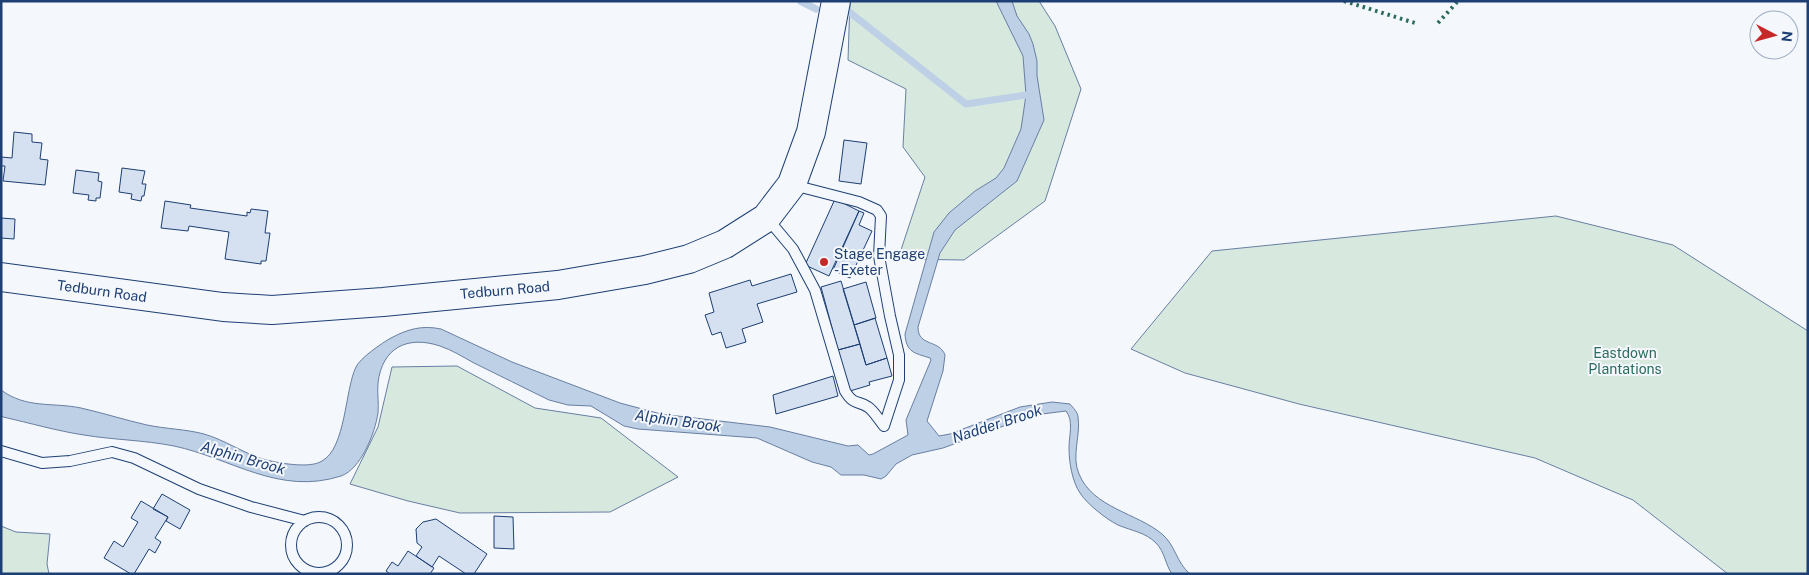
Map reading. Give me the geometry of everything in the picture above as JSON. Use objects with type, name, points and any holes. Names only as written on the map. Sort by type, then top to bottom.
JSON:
[{"type":"street","name":"Tedburn Road","points":[[1,277],[223,307],[272,310],[383,302],[558,285],[646,270],[689,259],[725,244],[766,218],[792,184],[811,132],[836,1]]},
{"type":"lane","points":[[766,218],[793,249],[814,290],[845,391],[856,403],[868,407],[884,426],[899,380],[899,355],[879,256],[881,216],[877,210],[859,202],[792,184]]},
{"type":"lane","points":[[1,451],[42,463],[70,461],[112,452],[134,458],[199,489],[251,507],[304,521],[319,516],[328,518],[336,522],[343,529],[347,537],[348,547],[346,556],[341,564],[333,570],[315,573],[298,565],[293,557],[291,538],[295,530],[304,521]]},
{"type":"green space","points":[[850,1],[1039,1],[1055,26],[1081,89],[1045,201],[964,260],[898,259],[925,177],[903,147],[906,89],[848,60]]},
{"type":"green space","name":"Eastdown Plantations","points":[[1556,216],[1673,245],[1808,331],[1808,574],[1728,574],[1633,500],[1535,458],[1299,404],[1185,373],[1131,349],[1212,251]]},
{"type":"green space","points":[[457,366],[535,408],[601,418],[678,477],[610,512],[460,513],[408,501],[350,484],[378,427],[392,367]]},
{"type":"green space","points":[[1,526],[16,532],[50,534],[47,564],[49,574],[1,574]]},
{"type":"water","points":[[996,1],[1012,1],[1017,16],[1029,34],[1037,61],[1037,76],[1044,120],[1017,181],[955,230],[940,253],[918,327],[921,338],[938,347],[945,355],[943,371],[927,421],[939,436],[950,434],[1020,407],[1052,402],[1070,404],[1078,415],[1076,460],[1079,474],[1086,485],[1094,495],[1162,534],[1190,574],[1172,574],[1161,550],[1152,539],[1113,522],[1097,511],[1083,497],[1077,488],[1072,471],[1069,448],[1070,419],[1066,411],[1034,415],[943,448],[912,455],[896,464],[881,479],[864,475],[841,475],[831,467],[812,462],[757,438],[638,429],[624,426],[591,406],[568,405],[549,400],[440,346],[417,342],[398,347],[385,361],[380,371],[376,421],[370,440],[361,458],[355,466],[341,476],[318,481],[276,478],[174,446],[95,437],[54,429],[1,415],[1,390],[20,400],[81,408],[147,425],[204,434],[269,461],[310,465],[322,461],[330,454],[336,444],[344,417],[352,377],[358,363],[391,338],[409,330],[428,327],[441,329],[512,362],[620,403],[661,414],[770,427],[848,446],[858,445],[869,455],[873,454],[908,435],[906,420],[931,360],[915,353],[909,348],[905,334],[934,232],[949,213],[975,191],[996,178],[1004,168],[1021,129],[1026,95],[1023,56]]},
{"type":"building","points":[[14,132],[32,134],[32,142],[42,143],[40,159],[48,160],[45,185],[3,181],[5,166],[1,166],[1,157],[12,158]]},
{"type":"building","points":[[844,140],[867,143],[861,184],[839,181]]},
{"type":"building","points":[[122,168],[145,171],[142,184],[146,184],[141,201],[131,199],[132,194],[119,192]]},
{"type":"building","points":[[76,170],[99,173],[98,181],[102,182],[100,198],[96,198],[96,201],[88,200],[89,195],[73,193]]},
{"type":"building","points":[[835,199],[859,211],[829,276],[805,265]]},
{"type":"building","points":[[165,201],[191,205],[190,208],[247,216],[247,212],[250,213],[251,209],[268,211],[265,233],[270,233],[266,261],[261,261],[261,264],[225,259],[229,232],[189,226],[188,231],[161,228]]},
{"type":"building","points":[[859,211],[864,213],[859,225],[872,231],[850,278],[833,270]]},
{"type":"building","points":[[1,218],[15,219],[14,239],[1,238]]},
{"type":"building","points":[[791,274],[797,292],[757,304],[763,322],[742,329],[746,342],[726,348],[721,332],[712,335],[705,315],[714,312],[709,293],[750,280],[752,286]]},
{"type":"building","points":[[841,281],[860,344],[838,350],[821,287]]},
{"type":"building","points":[[866,282],[876,318],[854,325],[843,289]]},
{"type":"building","points":[[875,318],[887,358],[866,365],[854,325]]},
{"type":"building","points":[[860,344],[866,365],[887,358],[892,376],[869,382],[870,385],[850,391],[838,350]]},
{"type":"building","points":[[833,376],[838,396],[776,414],[773,395]]},
{"type":"building","points":[[162,494],[190,510],[180,529],[166,521],[168,517],[153,509]]},
{"type":"building","points":[[141,501],[168,517],[155,538],[161,542],[155,553],[149,549],[134,574],[131,574],[104,558],[114,541],[123,547],[138,522],[131,518]]},
{"type":"building","points":[[494,516],[513,517],[514,549],[494,548]]},
{"type":"building","points":[[436,519],[487,554],[474,574],[466,574],[439,556],[432,567],[416,556],[422,547],[417,543],[416,529],[423,522]]},
{"type":"building","points":[[408,551],[434,568],[430,574],[390,574],[386,571],[392,562],[398,566]]},
{"type":"waterway","points":[[800,1],[816,9]]},
{"type":"waterway","points":[[848,11],[966,104],[1026,95],[1033,97]]},
{"type":"hedge","points":[[1344,1],[1415,23]]},
{"type":"hedge","points":[[1438,23],[1458,1]]},
{"type":"place","name":"Stage Engage - Exeter","points":[[824,262]]},
{"type":"water label","name":"Alphin Brook","points":[[678,421]]},
{"type":"water label","name":"Nadder Brook","points":[[997,424]]},
{"type":"water label","name":"Alphin Brook","points":[[243,458]]}]
